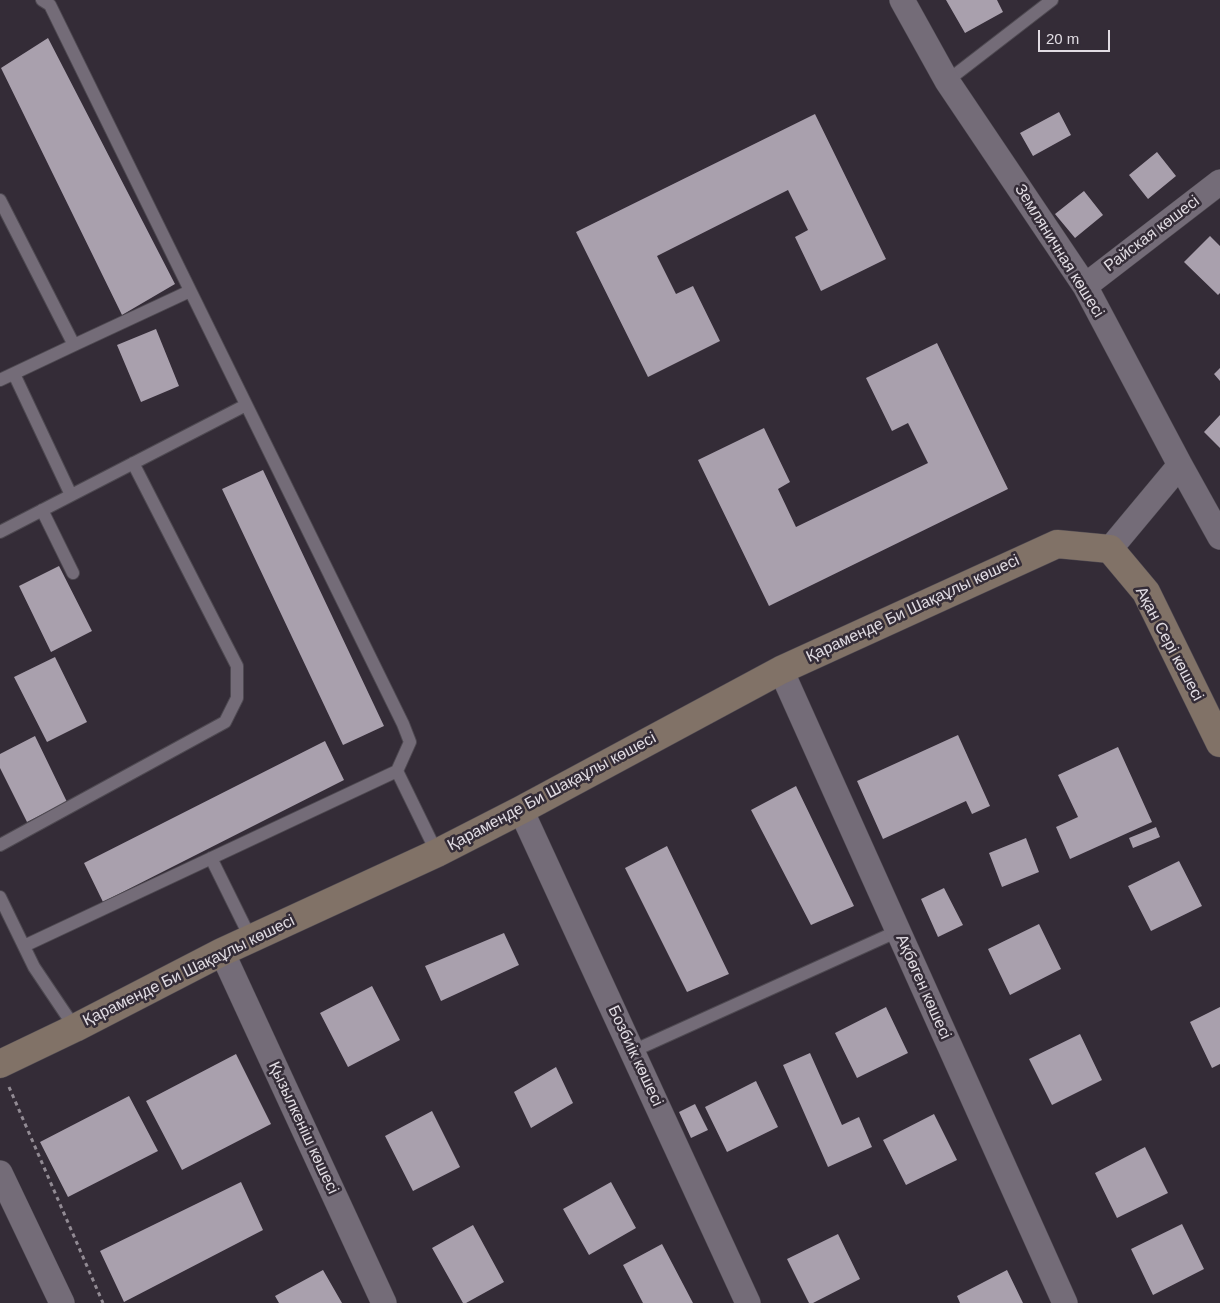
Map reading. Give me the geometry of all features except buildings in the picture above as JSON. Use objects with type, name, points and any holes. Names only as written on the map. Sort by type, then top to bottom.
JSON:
[{"type":"street","name":"Земляничная көшесі","points":[[902,0],[947,81],[1085,286],[1220,537]]},
{"type":"street","name":"Райская көшесі","points":[[1085,286],[1220,182]]},
{"type":"street","points":[[1110,549],[1180,465]]},
{"type":"street","name":"Қараменде Би Шақаұлы көшесі","points":[[4,1074],[75,1028],[222,952],[437,853],[521,810],[780,670],[1056,544],[1110,549]]},
{"type":"street","name":"Ақан Сері көшесі","points":[[1110,549],[1146,592],[1220,743]]},
{"type":"street","name":"Ақбөген көшесі","points":[[780,670],[1065,1303]]},
{"type":"street","name":"Бозбиік көшесі","points":[[521,810],[748,1303]]},
{"type":"street","name":"Қызылкеніш көшесі","points":[[222,952],[384,1303]]},
{"type":"street","points":[[0,1173],[62,1303]]},
{"type":"lane","points":[[24,946],[397,772],[410,742],[403,724],[50,5],[42,0]]},
{"type":"lane","points":[[947,81],[1052,0]]},
{"type":"lane","points":[[0,200],[74,345]]},
{"type":"lane","points":[[0,380],[190,291]]},
{"type":"lane","points":[[14,374],[70,495]]},
{"type":"lane","points":[[0,532],[246,405]]},
{"type":"lane","points":[[0,845],[225,722],[237,698],[237,666],[133,463]]},
{"type":"lane","points":[[42,510],[73,573]]},
{"type":"lane","points":[[397,772],[437,853]]},
{"type":"lane","points":[[211,858],[251,939]]},
{"type":"lane","points":[[0,897],[34,967],[75,1028]]},
{"type":"lane","points":[[632,1051],[898,931]]},
{"type":"path","points":[[4,1074],[103,1303]]}]
